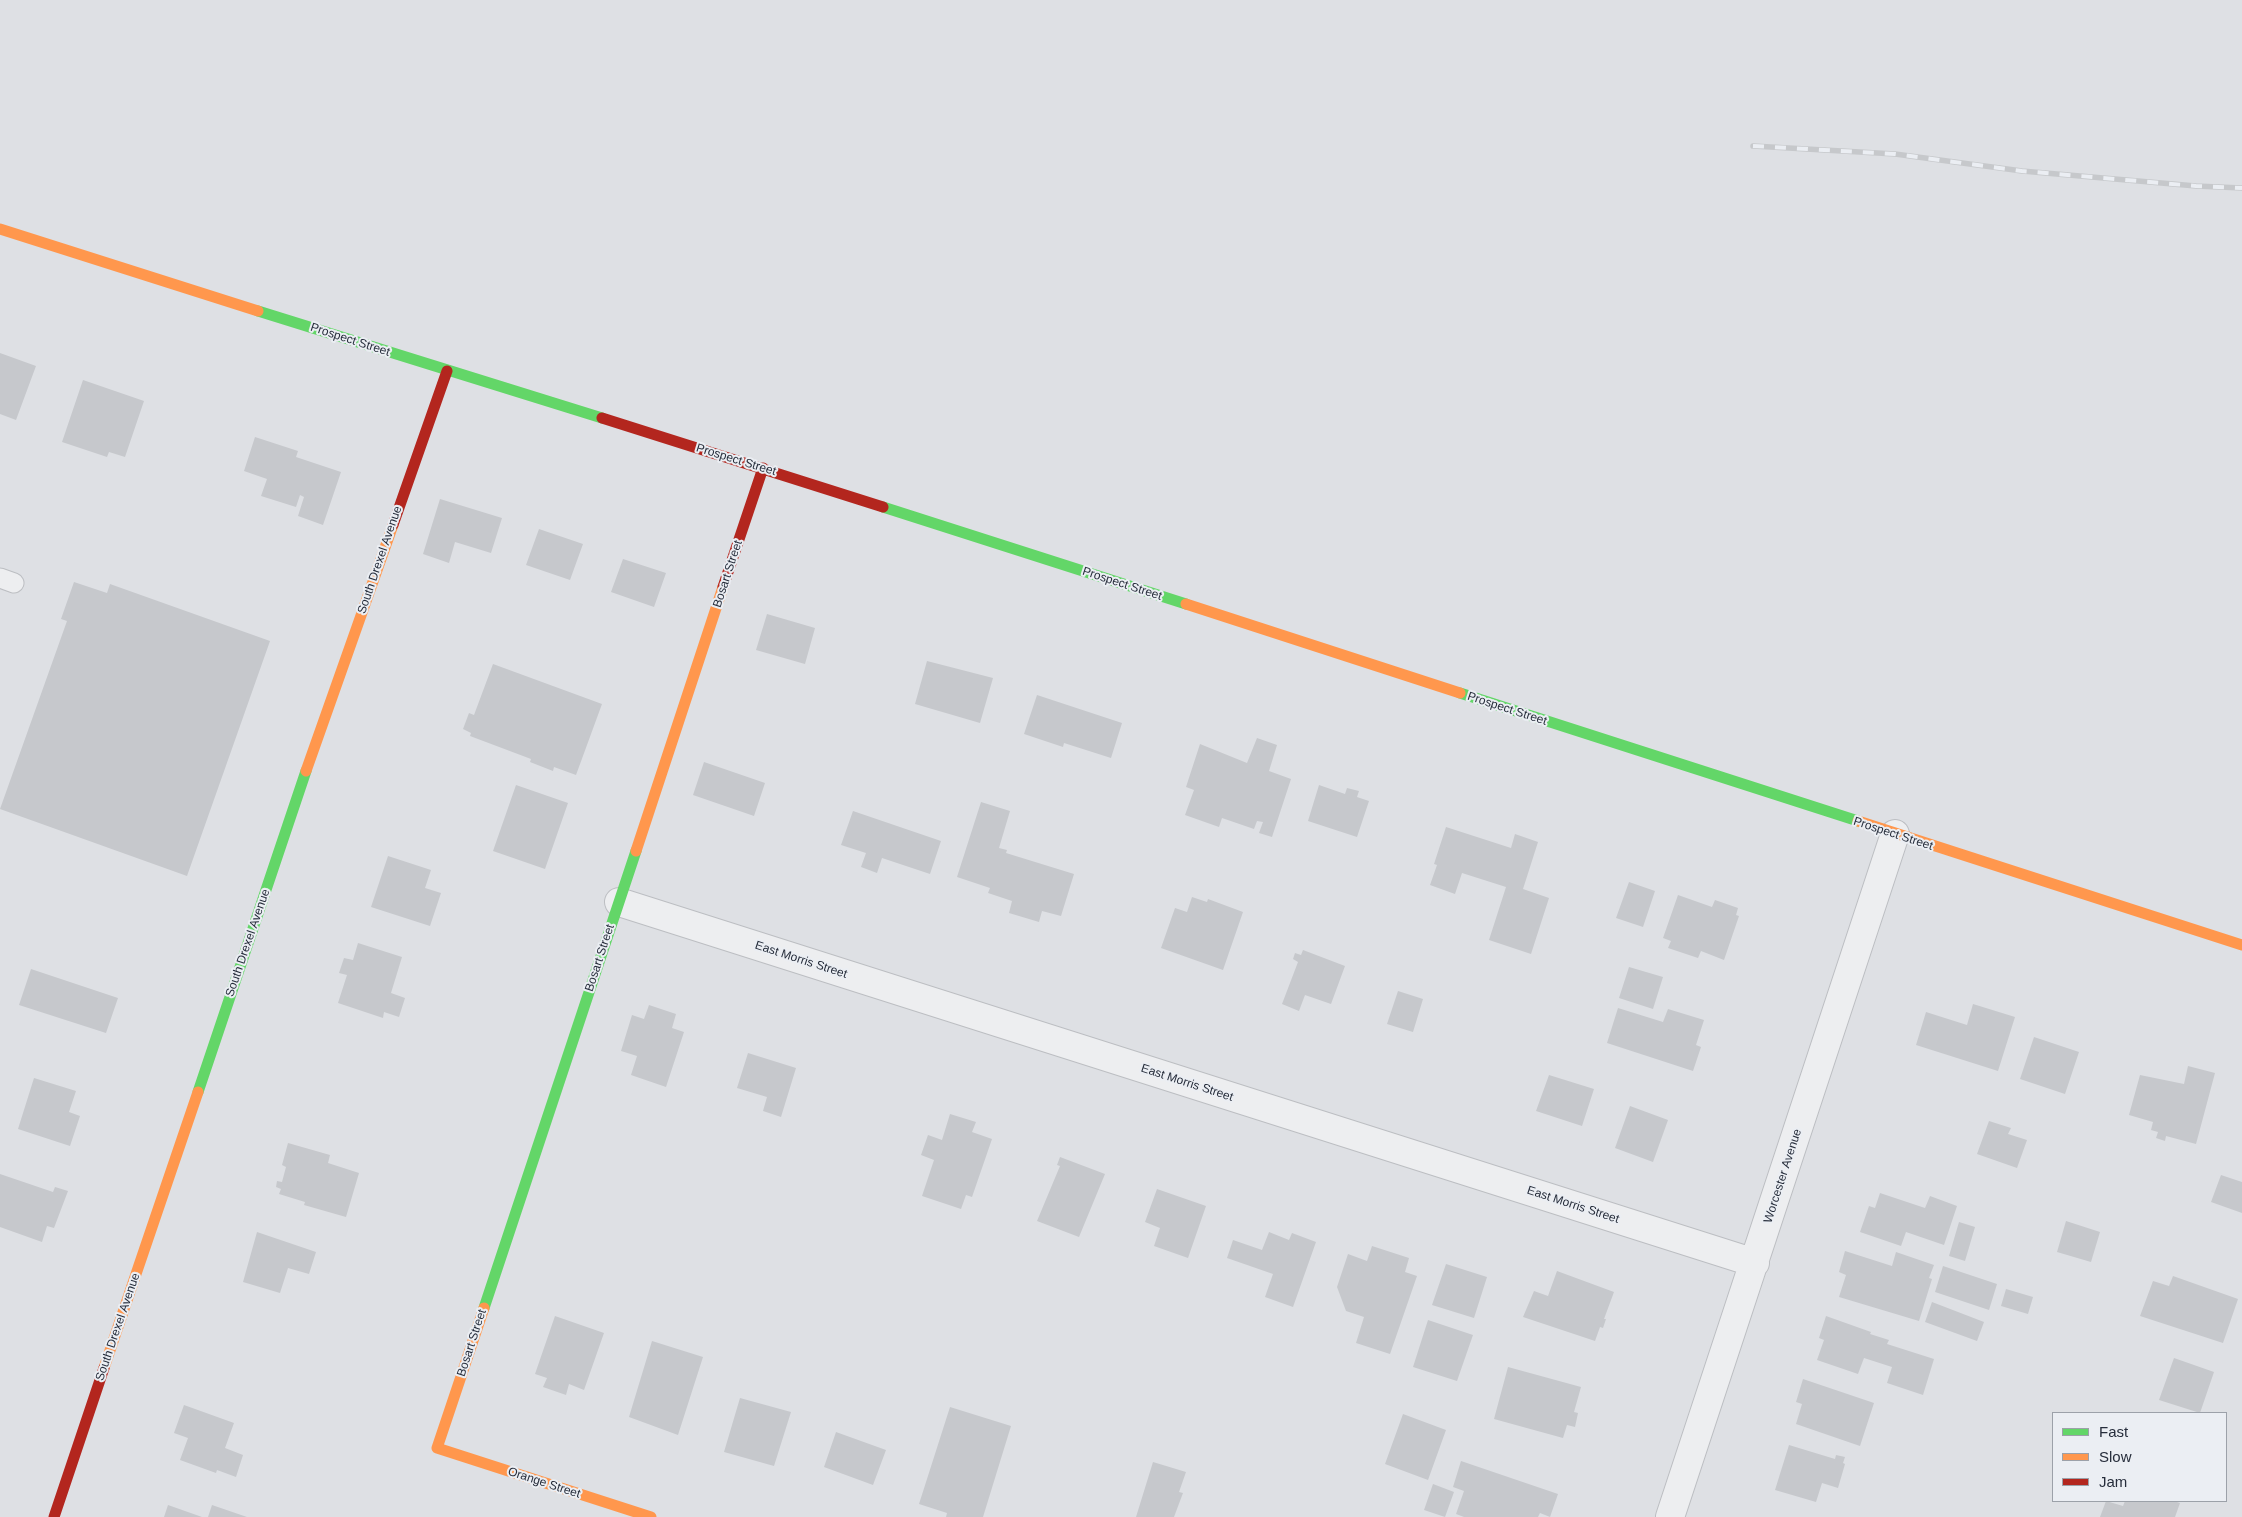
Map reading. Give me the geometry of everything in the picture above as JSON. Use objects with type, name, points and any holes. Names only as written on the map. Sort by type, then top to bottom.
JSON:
[{"type":"street","name":"Prospect Street","points":[[0,229],[447,371],[763,468],[2242,945]]},
{"type":"street","name":"South Drexel Avenue","points":[[54,1517],[300,789],[447,371]]},
{"type":"street","name":"Bosart Street","points":[[437,1448],[763,468]]},
{"type":"street","name":"Worcester Avenue","points":[[1670,1517],[1895,834]]},
{"type":"street","name":"East Morris Street","points":[[619,902],[1755,1263]]},
{"type":"street","name":"Orange Street","points":[[437,1448],[651,1517]]},
{"type":"building","points":[[0,353],[36,366],[16,420],[0,414]]},
{"type":"building","points":[[83,380],[144,401],[125,457],[109,452],[107,457],[62,442]]},
{"type":"building","points":[[255,437],[298,451],[296,457],[341,472],[323,525],[298,516],[304,497],[300,495],[296,507],[261,496],[267,479],[244,471]]},
{"type":"building","points":[[440,499],[502,518],[491,553],[455,542],[449,563],[423,554]]},
{"type":"building","points":[[539,529],[583,544],[570,580],[526,565]]},
{"type":"building","points":[[623,559],[666,573],[654,607],[611,592]]},
{"type":"building","points":[[74,582],[107,593],[110,584],[270,641],[187,876],[0,809],[67,621],[61,619]]},
{"type":"building","points":[[767,614],[815,628],[805,664],[756,650]]},
{"type":"building","points":[[927,661],[993,678],[980,723],[915,704]]},
{"type":"building","points":[[493,664],[602,704],[576,775],[554,767],[553,771],[530,762],[531,759],[470,736],[471,733],[463,729],[469,713],[474,715]]},
{"type":"building","points":[[1037,695],[1122,723],[1111,758],[1064,743],[1063,747],[1024,734]]},
{"type":"building","points":[[1257,738],[1277,745],[1269,771],[1291,779],[1272,837],[1259,833],[1263,822],[1257,821],[1254,829],[1222,818],[1219,827],[1185,815],[1194,790],[1186,787],[1200,744],[1247,763]]},
{"type":"building","points":[[704,762],[765,783],[754,816],[693,795]]},
{"type":"building","points":[[516,785],[568,803],[545,869],[493,851]]},
{"type":"building","points":[[1319,785],[1345,794],[1347,788],[1359,791],[1357,797],[1369,801],[1357,837],[1308,821]]},
{"type":"building","points":[[981,802],[1010,811],[999,848],[1007,850],[1006,853],[1074,874],[1061,916],[1042,911],[1039,922],[1009,913],[1012,901],[988,893],[990,888],[957,877]]},
{"type":"building","points":[[853,811],[941,841],[930,874],[882,858],[877,873],[861,867],[866,853],[841,845]]},
{"type":"building","points":[[1446,827],[1511,848],[1515,834],[1538,842],[1523,889],[1549,898],[1531,954],[1489,940],[1506,887],[1462,873],[1455,894],[1430,885],[1437,865],[1434,864]]},
{"type":"building","points":[[388,856],[431,870],[425,888],[441,893],[430,926],[371,907]]},
{"type":"building","points":[[1629,882],[1655,891],[1643,927],[1616,918]]},
{"type":"building","points":[[1678,895],[1712,907],[1715,900],[1738,908],[1736,915],[1739,916],[1724,960],[1701,951],[1698,958],[1668,948],[1671,941],[1663,938]]},
{"type":"building","points":[[1192,897],[1207,902],[1208,899],[1243,912],[1223,970],[1161,948],[1175,908],[1187,912]]},
{"type":"building","points":[[358,943],[402,957],[391,993],[405,998],[399,1017],[384,1012],[383,1018],[338,1003],[347,975],[339,973],[344,958],[353,960]]},
{"type":"building","points":[[1303,950],[1345,966],[1331,1004],[1305,995],[1299,1011],[1282,1004],[1298,962],[1293,959],[1295,953],[1301,955]]},
{"type":"building","points":[[1629,967],[1663,977],[1653,1009],[1619,998]]},
{"type":"building","points":[[31,969],[118,998],[106,1033],[19,1005]]},
{"type":"building","points":[[1398,991],[1423,999],[1413,1032],[1387,1024]]},
{"type":"building","points":[[1973,1004],[2015,1017],[1998,1071],[1916,1045],[1926,1012],[1967,1025]]},
{"type":"building","points":[[649,1005],[676,1014],[672,1028],[684,1032],[666,1087],[631,1075],[637,1056],[621,1051],[632,1015],[644,1019]]},
{"type":"building","points":[[1618,1008],[1663,1022],[1668,1009],[1704,1020],[1696,1045],[1701,1047],[1693,1071],[1607,1043]]},
{"type":"building","points":[[2034,1037],[2079,1052],[2065,1094],[2020,1079]]},
{"type":"building","points":[[748,1053],[796,1068],[781,1117],[763,1111],[767,1097],[737,1088]]},
{"type":"building","points":[[2188,1066],[2215,1073],[2196,1144],[2166,1136],[2165,1141],[2156,1138],[2158,1132],[2151,1130],[2153,1122],[2129,1115],[2140,1075],[2184,1084]]},
{"type":"building","points":[[1549,1075],[1594,1089],[1582,1126],[1536,1111]]},
{"type":"building","points":[[34,1078],[76,1091],[69,1112],[80,1116],[70,1146],[18,1129]]},
{"type":"building","points":[[1630,1106],[1668,1120],[1653,1162],[1615,1148]]},
{"type":"building","points":[[950,1114],[976,1122],[972,1132],[992,1139],[972,1197],[966,1195],[961,1209],[922,1196],[934,1160],[921,1155],[928,1135],[942,1140]]},
{"type":"building","points":[[1989,1121],[2011,1128],[2008,1134],[2027,1140],[2017,1168],[1977,1154]]},
{"type":"building","points":[[288,1143],[330,1155],[328,1163],[359,1173],[346,1217],[304,1205],[305,1202],[279,1194],[281,1189],[276,1187],[277,1181],[282,1182],[286,1167],[282,1165]]},
{"type":"building","points":[[1060,1157],[1105,1174],[1079,1237],[1037,1221],[1060,1166],[1057,1165]]},
{"type":"building","points":[[0,1174],[53,1192],[55,1187],[68,1191],[54,1228],[47,1226],[42,1242],[0,1227]]},
{"type":"building","points":[[2221,1175],[2242,1182],[2242,1213],[2211,1202]]},
{"type":"building","points":[[1157,1189],[1206,1206],[1188,1258],[1154,1246],[1160,1228],[1145,1222]]},
{"type":"building","points":[[1880,1193],[1925,1208],[1930,1196],[1957,1206],[1944,1245],[1906,1232],[1901,1246],[1860,1232],[1869,1206],[1875,1208]]},
{"type":"building","points":[[2066,1221],[2100,1232],[2091,1262],[2057,1252]]},
{"type":"building","points":[[1959,1222],[1975,1227],[1965,1261],[1949,1256]]},
{"type":"building","points":[[257,1232],[316,1252],[309,1274],[288,1268],[280,1293],[243,1282]]},
{"type":"building","points":[[1269,1232],[1289,1240],[1292,1233],[1316,1242],[1293,1307],[1265,1297],[1273,1274],[1227,1258],[1233,1240],[1262,1250]]},
{"type":"building","points":[[1372,1246],[1409,1258],[1405,1272],[1417,1276],[1390,1354],[1356,1343],[1364,1317],[1346,1311],[1337,1287],[1348,1254],[1367,1261]]},
{"type":"building","points":[[1845,1251],[1892,1266],[1896,1252],[1934,1265],[1929,1278],[1932,1279],[1919,1321],[1839,1297],[1846,1275],[1839,1272]]},
{"type":"building","points":[[1446,1264],[1487,1277],[1474,1318],[1432,1305]]},
{"type":"building","points":[[1943,1266],[1997,1284],[1989,1310],[1935,1292]]},
{"type":"building","points":[[1557,1271],[1614,1292],[1604,1319],[1606,1319],[1603,1328],[1600,1327],[1595,1341],[1523,1317],[1534,1291],[1548,1296]]},
{"type":"building","points":[[2173,1276],[2238,1299],[2223,1343],[2140,1316],[2153,1281],[2169,1286]]},
{"type":"building","points":[[2006,1289],[2033,1297],[2028,1314],[2001,1306]]},
{"type":"building","points":[[1932,1302],[1984,1322],[1977,1341],[1925,1322]]},
{"type":"building","points":[[555,1316],[604,1333],[584,1390],[569,1384],[566,1395],[543,1387],[547,1378],[535,1374]]},
{"type":"building","points":[[1826,1316],[1889,1340],[1887,1344],[1934,1359],[1923,1395],[1887,1383],[1892,1367],[1864,1358],[1858,1374],[1817,1360],[1824,1340],[1819,1338]]},
{"type":"building","points":[[1428,1320],[1473,1335],[1457,1381],[1413,1367]]},
{"type":"building","points":[[652,1341],[703,1357],[678,1435],[629,1417]]},
{"type":"building","points":[[2174,1358],[2214,1372],[2200,1412],[2159,1400]]},
{"type":"building","points":[[1508,1367],[1581,1387],[1574,1412],[1578,1413],[1575,1427],[1567,1425],[1563,1438],[1494,1419]]},
{"type":"building","points":[[1803,1379],[1874,1403],[1860,1446],[1796,1424],[1802,1404],[1796,1402]]},
{"type":"building","points":[[740,1398],[791,1412],[774,1466],[724,1452]]},
{"type":"building","points":[[184,1405],[234,1423],[225,1448],[243,1455],[236,1477],[217,1470],[216,1473],[180,1460],[188,1438],[174,1433]]},
{"type":"building","points":[[950,1407],[1011,1426],[983,1517],[946,1517],[947,1513],[919,1504]]},
{"type":"building","points":[[1403,1414],[1446,1430],[1428,1480],[1385,1464]]},
{"type":"building","points":[[836,1432],[886,1450],[873,1485],[824,1467]]},
{"type":"building","points":[[1789,1445],[1835,1459],[1836,1455],[1845,1457],[1843,1463],[1845,1464],[1838,1488],[1822,1483],[1816,1502],[1775,1490]]},
{"type":"building","points":[[1461,1461],[1558,1494],[1550,1517],[1540,1513],[1538,1517],[1464,1517],[1456,1514],[1464,1491],[1453,1487]]},
{"type":"building","points":[[1153,1462],[1186,1472],[1179,1492],[1183,1493],[1174,1517],[1136,1517]]},
{"type":"building","points":[[1433,1484],[1454,1492],[1445,1517],[1424,1510]]},
{"type":"building","points":[[2106,1502],[2123,1506],[2125,1502],[2180,1503],[2175,1517],[2100,1517]]},
{"type":"building","points":[[168,1505],[202,1517],[164,1517]]},
{"type":"building","points":[[212,1505],[247,1517],[208,1517]]},
{"type":"railway","points":[[1753,146],[1895,154],[2022,171],[2196,186],[2242,188]]},
{"type":"traffic: fast","points":[[258,311],[602,418]]},
{"type":"traffic: fast","points":[[883,507],[1186,604]]},
{"type":"traffic: fast","points":[[1460,693],[1858,821]]},
{"type":"traffic: fast","points":[[198,1092],[306,771]]},
{"type":"traffic: fast","points":[[484,1308],[636,851]]},
{"type":"traffic: slow","points":[[0,229],[258,311]]},
{"type":"traffic: slow","points":[[306,771],[393,525]]},
{"type":"traffic: slow","points":[[636,851],[723,587]]},
{"type":"traffic: slow","points":[[1186,604],[1460,693]]},
{"type":"traffic: slow","points":[[1858,821],[2242,945]]},
{"type":"traffic: slow","points":[[104,1368],[198,1092]]},
{"type":"traffic: slow","points":[[484,1308],[437,1448],[651,1517]]},
{"type":"traffic: jam","points":[[393,525],[447,371]]},
{"type":"traffic: jam","points":[[602,418],[883,507]]},
{"type":"traffic: jam","points":[[723,587],[763,468]]},
{"type":"traffic: jam","points":[[54,1517],[104,1368]]}]
